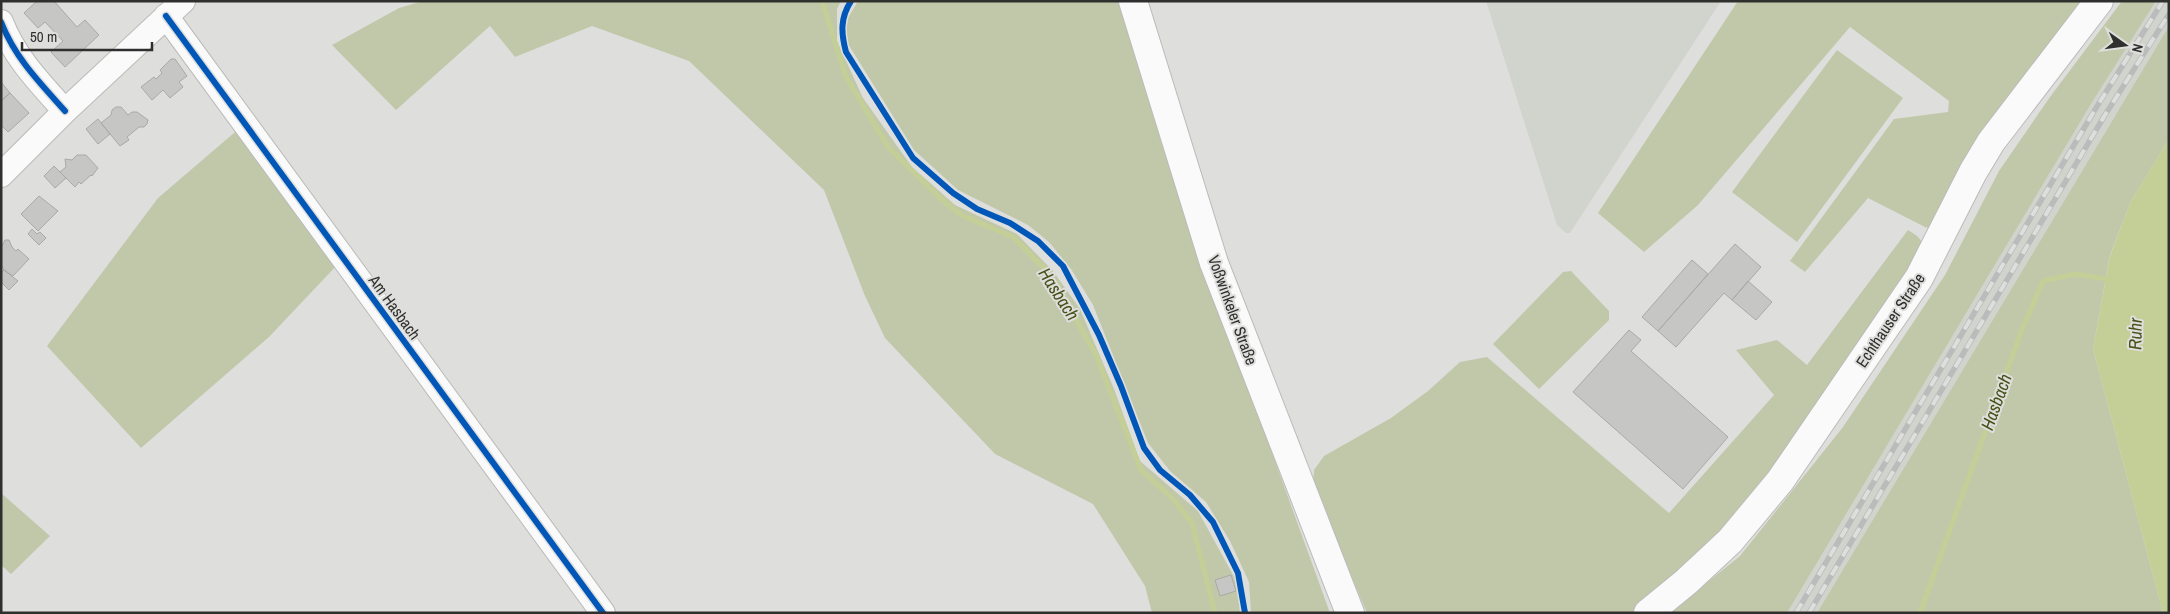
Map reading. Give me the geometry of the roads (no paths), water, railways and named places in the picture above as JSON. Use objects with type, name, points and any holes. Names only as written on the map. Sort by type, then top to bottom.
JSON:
[{"type":"main road","name":"Voßwinkeler Straße","points":[[1133,1],[1214,263],[1350,613]]},
{"type":"main road","name":"Echthauser Straße","points":[[1648,613],[1686,582],[1730,541],[1780,481],[1919,278],[1973,172],[1992,142],[2100,1]]},
{"type":"street","points":[[1,175],[65,111],[174,9]]},
{"type":"street","name":"Am Hasbach","points":[[174,9],[603,613]]},
{"type":"street","points":[[1,22],[23,64],[65,111]]},
{"type":"water","name":"Ruhr","points":[[2169,139],[2169,613],[2163,613],[2093,349],[2110,256],[2131,201]]},
{"type":"waterway","name":"Hasbach","points":[[822,1],[846,77],[888,147],[940,198],[961,215],[1013,237],[1051,275],[1096,355],[1141,470],[1173,499],[1192,523],[1215,613]]},
{"type":"waterway","name":"Hasbach","points":[[1920,613],[2021,332],[2043,281],[2076,274],[2112,280]]},
{"type":"railway","points":[[1796,613],[2096,108],[2163,1]]},
{"type":"railway","points":[[1809,613],[2105,115],[2169,14]]}]
